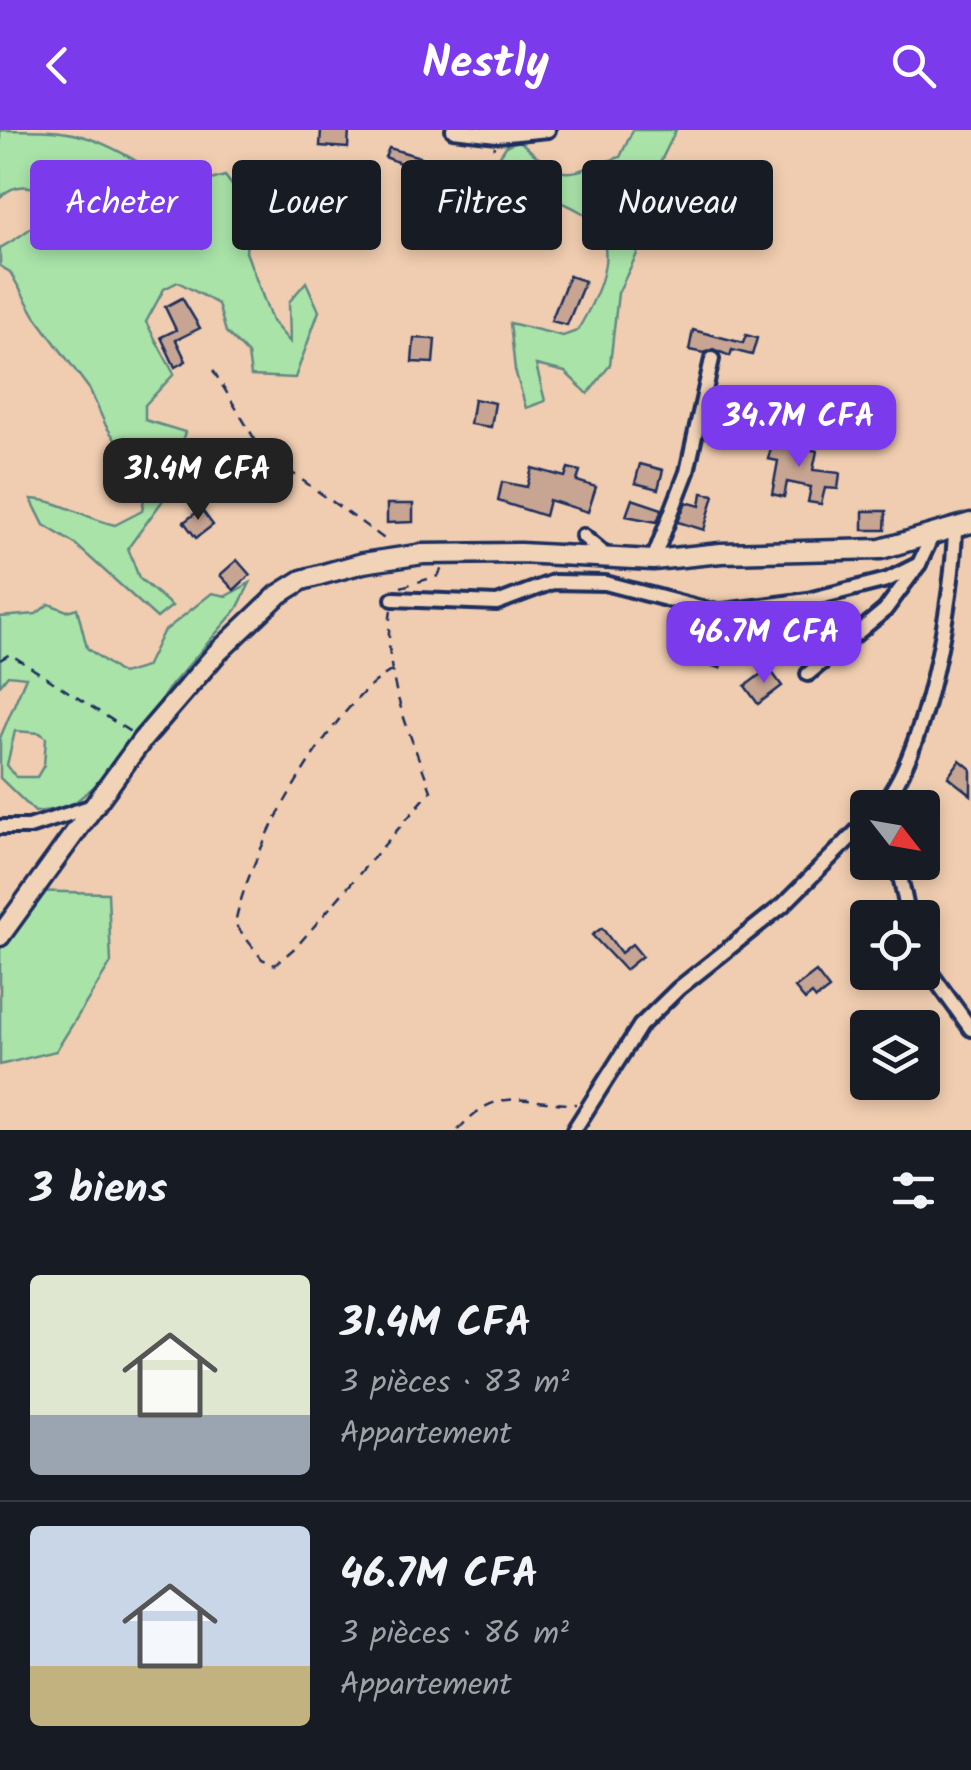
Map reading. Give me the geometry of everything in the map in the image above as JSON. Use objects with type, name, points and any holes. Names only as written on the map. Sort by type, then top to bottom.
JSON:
[{"type":"main road","points":[[0,936],[142,740],[216,654],[278,596],[302,580],[401,555],[653,560],[720,553],[881,548],[963,525]]},
{"type":"street","points":[[453,130],[497,135],[548,130]]},
{"type":"street","points":[[653,560],[687,472],[712,359]]},
{"type":"street","points":[[892,790],[917,729],[935,663],[963,525]]},
{"type":"street","points":[[583,536],[601,550],[600,558]]},
{"type":"street","points":[[808,674],[885,610],[918,564],[932,536]]},
{"type":"street","points":[[393,598],[497,603],[553,582],[605,583],[716,612],[808,600],[887,580],[918,564]]},
{"type":"street","points":[[0,827],[29,827],[96,805]]},
{"type":"street","points":[[574,1130],[640,1026],[691,978],[793,896],[850,838]]},
{"type":"street","points":[[940,986],[971,1029]]},
{"type":"path","points":[[491,160],[497,135]]},
{"type":"path","points":[[213,370],[270,457],[382,534],[401,555]]},
{"type":"path","points":[[393,670],[371,682],[348,708],[293,791],[256,858],[235,924],[262,959],[274,965],[297,946],[431,791],[404,725],[393,670],[390,616],[395,590],[409,582],[438,576],[449,554]]},
{"type":"path","points":[[0,660],[10,654],[142,740]]},
{"type":"path","points":[[458,1130],[474,1111],[497,1100],[587,1104]]},
{"type":"green space","points":[[0,130],[74,134],[105,144],[134,160],[30,160],[30,188],[12,189],[0,197]]},
{"type":"green space","points":[[633,130],[676,130],[661,160],[611,160],[620,157]]},
{"type":"green space","points":[[519,140],[542,160],[501,160],[507,145]]},
{"type":"green space","points":[[582,170],[582,213],[562,203],[562,171]]},
{"type":"green space","points":[[225,176],[232,185],[232,250],[246,250],[272,321],[290,342],[289,302],[306,282],[319,311],[295,378],[251,376],[248,354],[226,332],[218,304],[178,282],[164,289],[146,322],[174,374],[145,405],[145,420],[185,432],[177,457],[236,439],[236,452],[166,496],[128,548],[139,578],[172,606],[157,618],[75,544],[44,525],[31,499],[52,502],[115,525],[142,511],[146,486],[106,426],[90,390],[35,316],[10,272],[0,266],[0,248],[30,228],[30,250],[212,250],[212,180]]},
{"type":"green space","points":[[605,250],[639,250],[618,293],[610,365],[588,394],[565,372],[536,365],[545,401],[526,408],[515,370],[510,323],[563,336],[577,331],[600,285]]},
{"type":"green space","points":[[250,583],[237,609],[169,688],[117,768],[68,808],[35,812],[0,778],[0,738],[26,677],[8,675],[0,685],[0,617],[36,614],[49,604],[67,611],[77,608],[87,648],[122,674],[146,667],[163,632],[212,593],[226,596]],"holes":[[[15,731],[40,733],[46,738],[44,765],[37,777],[16,777],[7,765]]]},
{"type":"green space","points":[[23,891],[108,893],[111,963],[56,1051],[0,1065],[0,915]]},
{"type":"building","points":[[321,130],[349,130],[348,148],[320,146]]},
{"type":"building","points":[[389,148],[426,160],[401,160],[401,164],[385,157]]},
{"type":"building","points":[[569,276],[585,281],[567,325],[551,321]]},
{"type":"building","points":[[182,298],[200,328],[176,340],[186,361],[175,367],[161,337],[176,330],[165,307]]},
{"type":"building","points":[[693,330],[743,343],[746,335],[757,338],[752,355],[732,350],[730,356],[713,349],[704,353],[689,350]]},
{"type":"building","points":[[414,338],[435,339],[433,363],[412,362]]},
{"type":"building","points":[[474,399],[495,403],[491,427],[470,424]]},
{"type":"building","points":[[775,433],[793,438],[791,445],[817,451],[813,470],[840,473],[838,489],[825,488],[821,504],[808,502],[811,487],[787,482],[784,497],[772,494],[778,461],[768,459]]},
{"type":"building","points":[[640,464],[663,470],[658,489],[635,483]]},
{"type":"building","points":[[532,468],[565,477],[568,468],[580,471],[577,481],[596,487],[588,512],[549,500],[545,516],[498,501],[502,482],[527,487]]},
{"type":"building","points":[[702,493],[714,495],[704,530],[678,522],[686,502],[700,506]]},
{"type":"building","points":[[632,499],[662,509],[657,522],[626,516]]},
{"type":"building","points":[[387,504],[413,504],[413,522],[387,523]]},
{"type":"building","points":[[201,509],[213,525],[196,538],[184,522]]},
{"type":"building","points":[[863,511],[886,511],[885,530],[863,530]]},
{"type":"building","points":[[237,560],[250,575],[234,590],[220,575]]},
{"type":"building","points":[[693,616],[716,622],[708,650],[724,654],[720,668],[677,656]]},
{"type":"building","points":[[769,668],[782,686],[758,704],[745,686]]},
{"type":"building","points":[[960,760],[971,769],[971,795],[948,777]]},
{"type":"building","points":[[602,928],[621,953],[632,944],[642,956],[625,970],[592,935]]},
{"type":"building","points":[[816,972],[829,989],[816,999],[812,994],[805,1000],[795,988]]}]
